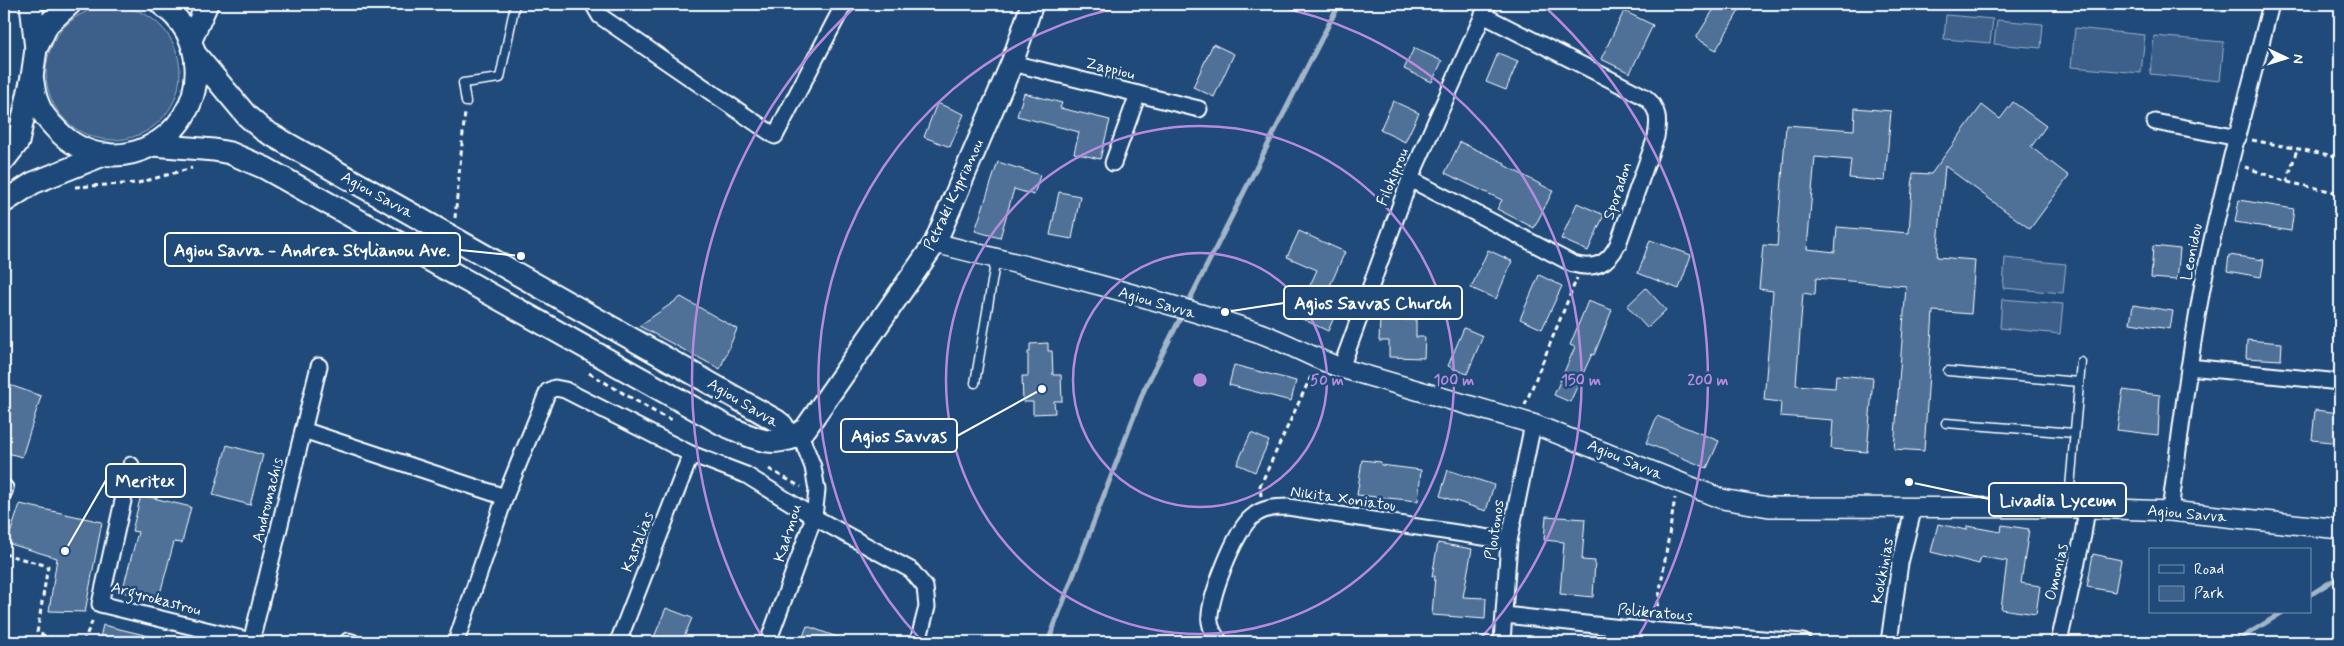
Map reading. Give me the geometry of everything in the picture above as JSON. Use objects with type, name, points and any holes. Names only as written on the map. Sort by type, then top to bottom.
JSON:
[{"type":"main road","points":[[31,4],[36,49]]},
{"type":"main road","points":[[4,160],[18,142],[22,75],[48,24],[70,4]]},
{"type":"main road","name":"Agiou Savva","points":[[153,146],[214,150],[246,159],[724,425],[766,443],[776,443],[795,436],[777,421],[263,130],[247,116],[194,47],[180,21],[161,4]]},
{"type":"main road","points":[[22,75],[50,122],[64,137],[82,148],[106,154],[130,153],[153,146],[173,131],[189,109],[197,82],[194,47],[207,4]]},
{"type":"main road","name":"Petraki Kyprianou","points":[[795,436],[806,428],[935,243],[1012,63],[1032,4]]},
{"type":"main road","points":[[4,202],[33,183],[106,154]]},
{"type":"street","points":[[593,4],[600,16],[776,136],[844,4]]},
{"type":"street","name":"Leonidou","points":[[2170,511],[2189,367],[2206,270],[2271,4]]},
{"type":"street","name":"Filokiprou","points":[[1341,368],[1410,179],[1485,9]]},
{"type":"street","name":"Sporadon","points":[[1485,9],[1645,97],[1655,108],[1658,123],[1656,137],[1618,244],[1611,258],[1604,263],[1597,266],[1582,266]]},
{"type":"street","name":"Zappiou","points":[[1012,63],[1200,110]]},
{"type":"street","points":[[1113,162],[1138,94]]},
{"type":"street","points":[[2155,122],[2238,138]]},
{"type":"street","points":[[1410,179],[1564,260],[1582,266]]},
{"type":"street","name":"Agiou Savva","points":[[935,243],[1109,289],[1259,333],[1318,360],[1341,368],[1415,388],[1526,422],[1590,445],[1722,499],[1769,507],[1914,506],[2170,511],[2340,529]]},
{"type":"street","name":"Andromachis","points":[[251,642],[320,366]]},
{"type":"street","points":[[2189,367],[2340,382]]},
{"type":"street","points":[[456,642],[505,497],[548,391],[555,388],[565,390],[691,454],[746,475],[814,517],[911,570],[925,587],[928,607],[918,642]]},
{"type":"street","name":"Ploutonos","points":[[1502,642],[1508,541],[1526,422]]},
{"type":"street","points":[[303,430],[505,497]]},
{"type":"street","name":"Kadmou","points":[[768,642],[814,517],[816,496],[813,467],[795,436]]},
{"type":"street","name":"Kastalias","points":[[618,642],[691,454]]},
{"type":"street","name":"Argyrokastrou","points":[[131,465],[100,604],[251,642]]},
{"type":"street","name":"Kokkinias","points":[[1889,642],[1900,563],[1914,506]]},
{"type":"street","name":"Nikita Xoniatou","points":[[1263,510],[1288,508],[1508,541]]},
{"type":"street","name":"Omonias","points":[[2059,642],[2084,535],[2087,508]]},
{"type":"street","points":[[1220,642],[1210,622],[1214,595],[1241,528],[1252,517],[1263,510]]},
{"type":"street","name":"Polikratous","points":[[1505,615],[1621,635],[1654,630],[1803,642]]},
{"type":"lane","points":[[466,102],[463,83],[500,78],[515,4]]},
{"type":"lane","points":[[974,383],[996,258]]},
{"type":"lane","points":[[2081,362],[2070,487],[2087,508]]},
{"type":"lane","points":[[1948,371],[2079,382]]},
{"type":"lane","points":[[1946,423],[2074,433]]},
{"type":"path","points":[[4,100],[22,75]]},
{"type":"path","points":[[453,238],[466,102]]},
{"type":"path","points":[[2238,138],[2340,157]]},
{"type":"path","points":[[2287,182],[2297,149]]},
{"type":"path","points":[[2231,163],[2287,182],[2340,193]]},
{"type":"path","points":[[71,188],[138,183],[194,167]]},
{"type":"path","points":[[1526,422],[1582,266]]},
{"type":"path","points":[[1263,510],[1260,486],[1318,360]]},
{"type":"path","points":[[584,368],[605,384],[660,415],[678,422]]},
{"type":"path","points":[[766,467],[816,496]]},
{"type":"path","points":[[1654,630],[1678,482]]},
{"type":"path","points":[[4,554],[48,566],[37,633],[65,642]]},
{"type":"path","points":[[83,642],[100,604]]},
{"type":"green space","points":[[2148,4],[2226,4],[2225,12]]},
{"type":"green space","points":[[113,6],[139,11],[160,26],[175,47],[180,73],[175,99],[160,120],[139,135],[113,140],[87,135],[66,120],[51,99],[46,73],[51,47],[66,26],[87,11]]},
{"type":"green space","points":[[1946,15],[1993,19],[1990,43],[1944,39]]},
{"type":"green space","points":[[1997,20],[2043,24],[2041,48],[1994,44]]},
{"type":"green space","points":[[2075,28],[2145,35],[2141,73],[2071,67]]},
{"type":"green space","points":[[2154,36],[2224,42],[2220,81],[2150,74]]},
{"type":"green space","points":[[2005,258],[2066,264],[2063,293],[2003,288]]},
{"type":"green space","points":[[2002,299],[2063,304],[2060,334],[2000,328]]},
{"type":"building","points":[[1717,4],[1743,4],[1716,50],[1696,38]]},
{"type":"building","points":[[1624,11],[1653,25],[1630,73],[1601,59]]},
{"type":"building","points":[[1213,44],[1234,54],[1214,97],[1193,87]]},
{"type":"building","points":[[1414,48],[1442,61],[1432,82],[1404,69]]},
{"type":"building","points":[[1498,53],[1518,61],[1506,90],[1486,82]]},
{"type":"building","points":[[1024,93],[1062,103],[1060,108],[1110,120],[1100,159],[1074,153],[1079,132],[1017,116]]},
{"type":"building","points":[[1393,101],[1419,113],[1405,142],[1380,130]]},
{"type":"building","points":[[2013,102],[2046,126],[2031,147],[2069,176],[2030,229],[1945,166],[1937,257],[1975,260],[1971,314],[1933,311],[1924,451],[1894,449],[1906,286],[1816,278],[1815,295],[1803,293],[1796,385],[1835,388],[1836,375],[1873,378],[1867,452],[1831,449],[1833,420],[1780,416],[1781,402],[1764,400],[1773,291],[1759,289],[1763,245],[1777,246],[1786,125],[1854,130],[1855,108],[1891,111],[1885,181],[1849,178],[1851,160],[1815,157],[1807,249],[1835,252],[1837,227],[1909,233],[1913,173],[1931,174],[1982,105],[2000,119]]},
{"type":"building","points":[[937,103],[964,114],[950,147],[924,137]]},
{"type":"building","points":[[1460,142],[1505,163],[1504,165],[1553,191],[1534,228],[1497,209],[1502,200],[1445,173]]},
{"type":"building","points":[[998,162],[1040,175],[1034,195],[1014,189],[1000,238],[975,231]]},
{"type":"building","points":[[1059,192],[1080,196],[1072,239],[1050,235]]},
{"type":"building","points":[[2239,200],[2294,209],[2291,231],[2235,222]]},
{"type":"building","points":[[1577,203],[1604,215],[1588,251],[1561,239]]},
{"type":"building","points":[[1299,231],[1345,252],[1325,297],[1340,304],[1328,331],[1296,316],[1317,270],[1287,257]]},
{"type":"building","points":[[1650,240],[1691,255],[1679,289],[1638,273]]},
{"type":"building","points":[[2153,246],[2180,249],[2177,280],[2151,278]]},
{"type":"building","points":[[1488,250],[1512,261],[1496,299],[1471,288]]},
{"type":"building","points":[[2229,255],[2264,260],[2261,277],[2227,271]]},
{"type":"building","points":[[1539,275],[1562,286],[1542,329],[1520,319]]},
{"type":"building","points":[[1646,288],[1666,310],[1647,328],[1627,306]]},
{"type":"building","points":[[681,297],[737,329],[720,369],[639,326]]},
{"type":"building","points":[[1588,301],[1612,310],[1594,355],[1592,354],[1570,402],[1554,395],[1575,347],[1570,345]]},
{"type":"building","points":[[2133,305],[2173,311],[2170,329],[2130,323]]},
{"type":"building","points":[[1380,319],[1416,320],[1416,337],[1425,337],[1424,358],[1389,357],[1389,341],[1379,341]]},
{"type":"building","points":[[1464,328],[1483,336],[1467,374],[1448,366]]},
{"type":"building","points":[[2247,340],[2282,343],[2281,360],[2246,358]]},
{"type":"building","points":[[1048,343],[1048,351],[1052,351],[1053,375],[1061,375],[1062,401],[1054,401],[1055,413],[1033,414],[1033,402],[1023,402],[1022,376],[1028,376],[1030,344]]},
{"type":"building","points":[[1234,365],[1296,381],[1291,401],[1229,385]]},
{"type":"building","points":[[4,383],[41,396],[22,457],[4,452]]},
{"type":"building","points":[[2123,390],[2160,395],[2158,435],[2117,430]]},
{"type":"building","points":[[2315,410],[2340,413],[2340,443],[2312,440]]},
{"type":"building","points":[[1657,416],[1719,441],[1707,468],[1646,443]]},
{"type":"building","points":[[1251,433],[1269,441],[1255,472],[1237,464]]},
{"type":"building","points":[[227,445],[263,455],[250,505],[213,495]]},
{"type":"building","points":[[1362,460],[1381,462],[1381,465],[1421,470],[1418,501],[1357,495]]},
{"type":"building","points":[[1448,470],[1494,485],[1486,511],[1440,496]]},
{"type":"building","points":[[141,495],[191,507],[182,543],[174,542],[158,601],[122,592],[138,532],[132,531]]},
{"type":"building","points":[[20,504],[102,522],[85,612],[49,611],[57,558],[7,543]]},
{"type":"building","points":[[1546,516],[1585,519],[1582,560],[1595,561],[1593,597],[1560,594],[1564,542],[1544,540]]},
{"type":"building","points":[[1938,524],[1967,530],[1967,526],[2001,532],[2002,525],[2029,529],[2021,583],[2040,586],[2036,614],[2001,609],[2007,561],[1981,557],[1979,564],[1931,552]]},
{"type":"building","points":[[1438,543],[1472,549],[1463,597],[1486,598],[1485,619],[1432,615],[1435,576],[1432,576]]},
{"type":"building","points":[[2093,554],[2121,560],[2115,592],[2087,587]]},
{"type":"building","points":[[666,608],[692,618],[682,642],[652,642]]},
{"type":"building","points":[[103,625],[153,637],[152,642],[99,642]]},
{"type":"building","points":[[807,626],[848,641],[801,642]]},
{"type":"waterway","points":[[1048,642],[1144,390],[1339,4]]},
{"type":"waterway","points":[[2312,594],[2340,576]]},
{"type":"waterway","points":[[2235,642],[2280,614]]},
{"type":"place","name":"Agiou Savva - Andrea Stylianou Ave.","points":[[521,256]]},
{"type":"place","name":"Agios Savvas Church","points":[[1225,312]]},
{"type":"place","name":"Agios Savvas","points":[[1042,389]]},
{"type":"place","name":"Livadia Lyceum","points":[[1909,482]]},
{"type":"place","name":"Meritex","points":[[65,551]]}]
